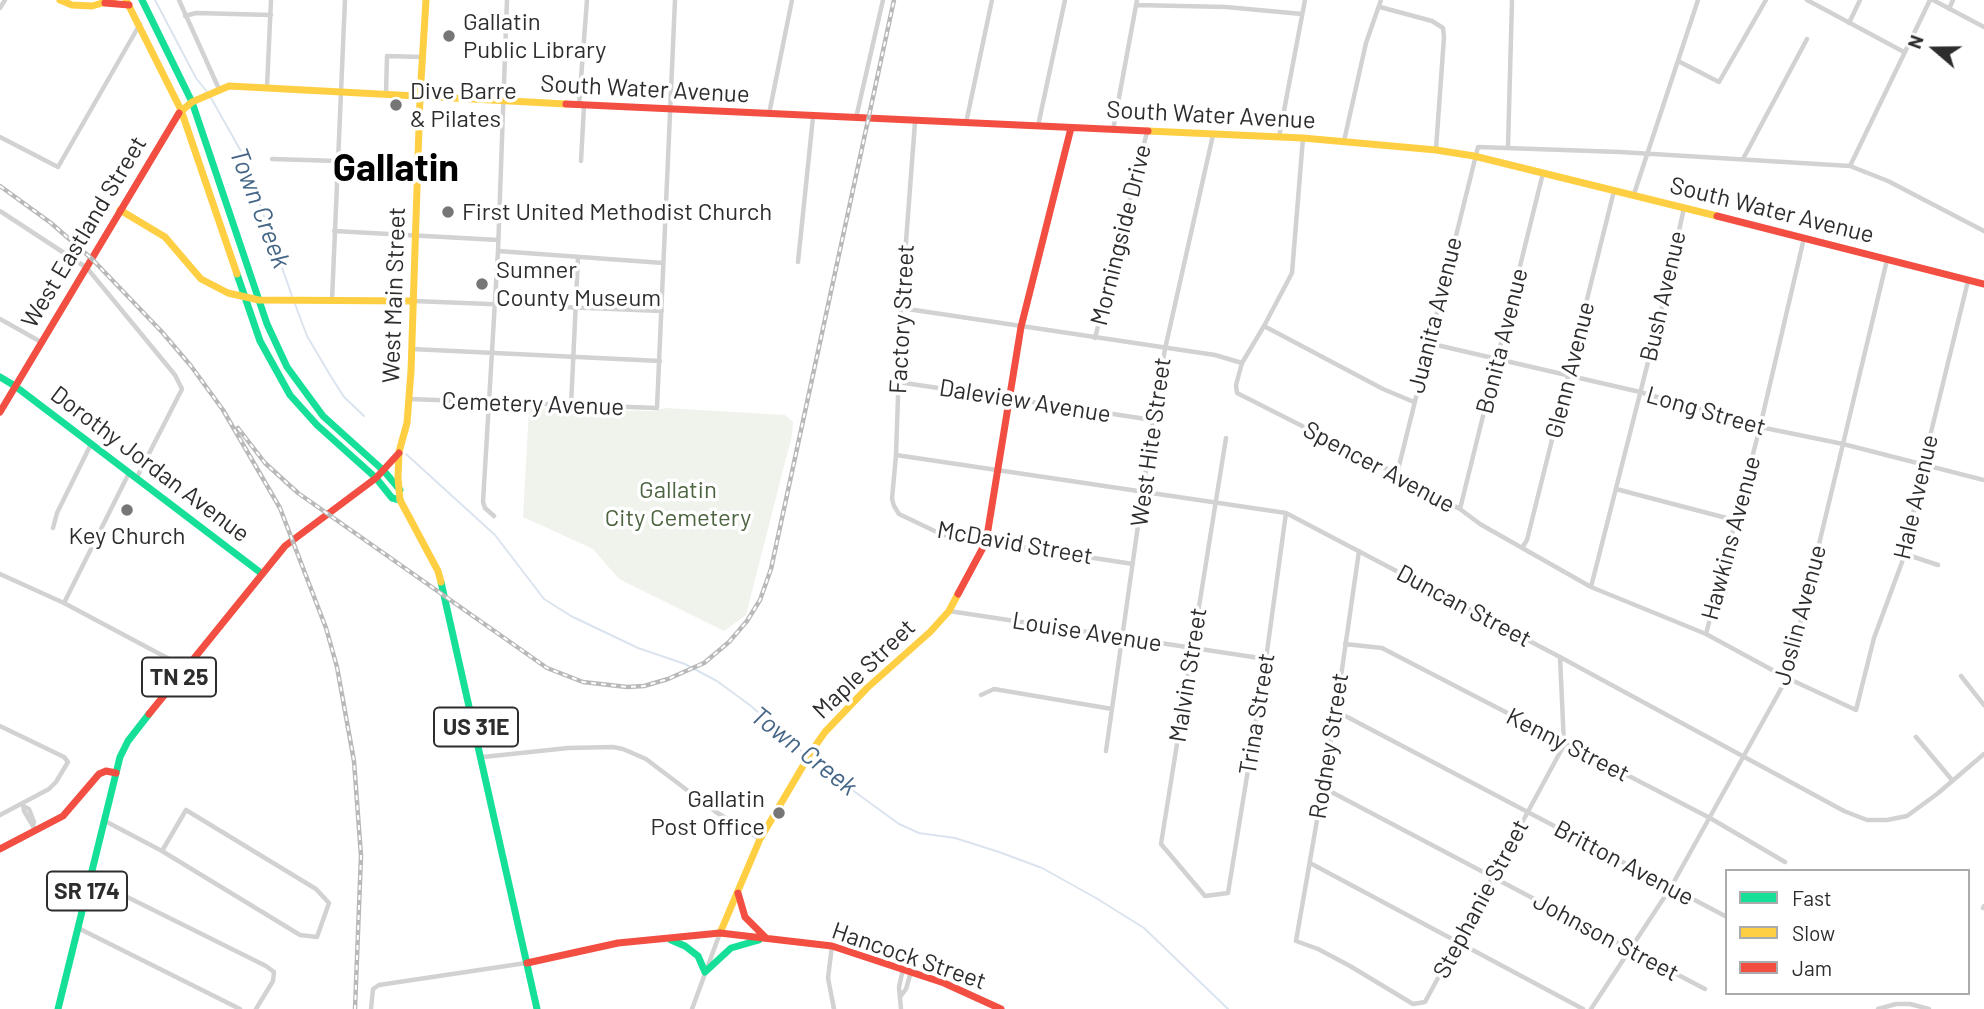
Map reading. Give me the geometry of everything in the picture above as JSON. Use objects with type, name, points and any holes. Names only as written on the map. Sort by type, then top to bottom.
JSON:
[{"type":"main road","points":[[61,0],[77,5],[108,1],[127,2]]},
{"type":"main road","points":[[142,0],[192,102],[267,324],[287,368],[323,416],[384,471],[400,491]]},
{"type":"main road","name":"TN 25","points":[[420,97],[426,0]]},
{"type":"main road","name":"US 31E","points":[[127,2],[181,110],[260,341],[294,400],[317,425],[376,478],[392,498],[400,500]]},
{"type":"main road","name":"South Water Avenue","points":[[216,90],[229,86],[582,106],[1303,138],[1436,150],[1474,156],[1615,190],[1984,284]]},
{"type":"main road","name":"West Eastland Street","points":[[0,412],[169,126],[181,110],[216,90]]},
{"type":"main road","name":"West Main Street","points":[[400,491],[398,478],[409,399],[414,301],[420,97]]},
{"type":"main road","name":"Maple Street","points":[[720,933],[761,839],[802,765],[825,732],[867,688],[930,632],[949,611],[986,542],[1021,327],[1072,128]]},
{"type":"main road","points":[[120,210],[165,237],[201,279],[228,293],[259,300],[414,301]]},
{"type":"main road","name":"Dorothy Jordan Avenue","points":[[0,377],[261,573]]},
{"type":"main road","points":[[294,400],[304,390]]},
{"type":"main road","name":"TN 25","points":[[116,773],[128,741],[261,573],[292,539],[376,478],[400,452]]},
{"type":"main road","name":"US 31E","points":[[400,491],[400,500],[441,577],[537,1009]]},
{"type":"main road","points":[[0,849],[69,810],[99,774],[106,771],[116,773]]},
{"type":"main road","name":"SR 174","points":[[58,1009],[116,773]]},
{"type":"main road","points":[[738,893],[745,918],[767,938]]},
{"type":"main road","points":[[527,962],[618,943],[720,933]]},
{"type":"main road","name":"Hancock Street","points":[[720,933],[832,946],[944,983],[1001,1009]]},
{"type":"main road","points":[[668,938],[698,956],[705,972],[736,945],[767,938]]},
{"type":"street","points":[[0,8],[5,0]]},
{"type":"street","points":[[179,0],[216,90]]},
{"type":"street","points":[[267,88],[271,0]]},
{"type":"street","points":[[332,301],[345,0]]},
{"type":"street","points":[[494,516],[485,508],[483,502],[491,404],[507,0]]},
{"type":"street","points":[[581,161],[587,0]]},
{"type":"street","points":[[411,349],[660,361],[675,0]]},
{"type":"street","points":[[769,114],[792,0]]},
{"type":"street","points":[[856,118],[883,0]]},
{"type":"street","points":[[965,123],[992,0]]},
{"type":"street","points":[[1038,126],[1065,0]]},
{"type":"street","points":[[1279,138],[1305,0]]},
{"type":"street","points":[[1345,141],[1366,43],[1381,0]]},
{"type":"street","points":[[1508,147],[1512,0]]},
{"type":"street","points":[[1634,195],[1698,0]]},
{"type":"street","points":[[1678,61],[1719,82],[1766,0]]},
{"type":"street","points":[[1807,0],[1904,52]]},
{"type":"street","points":[[1849,23],[1860,0]]},
{"type":"street","points":[[1850,166],[1932,0],[1984,27]]},
{"type":"street","points":[[1949,9],[1953,0]]},
{"type":"street","points":[[1113,130],[1137,2],[1302,14]]},
{"type":"street","points":[[1380,7],[1432,21],[1443,28],[1436,150]]},
{"type":"street","points":[[185,16],[196,13],[271,15]]},
{"type":"street","points":[[0,137],[58,167],[140,24]]},
{"type":"street","points":[[1743,159],[1807,39]]},
{"type":"street","points":[[386,95],[387,56],[422,57]]},
{"type":"street","points":[[798,262],[813,117]]},
{"type":"street","name":"Factory Street","points":[[899,514],[892,499],[901,308],[915,121]]},
{"type":"street","name":"Morningside Drive","points":[[1095,338],[1147,131]]},
{"type":"street","name":"West Hite Street","points":[[1106,751],[1165,349],[1213,135]]},
{"type":"street","points":[[901,308],[1215,355],[1242,363],[1292,273],[1303,138]]},
{"type":"street","points":[[1474,156],[1478,147],[1482,146],[1850,166],[1891,182],[1984,231]]},
{"type":"street","name":"Juanita Avenue","points":[[1397,474],[1474,156]]},
{"type":"street","points":[[272,159],[338,162]]},
{"type":"street","name":"Bonita Avenue","points":[[1460,509],[1543,173]]},
{"type":"street","name":"Glenn Avenue","points":[[1522,548],[1527,540],[1615,190]]},
{"type":"street","name":"Bush Avenue","points":[[1591,587],[1684,208]]},
{"type":"street","points":[[0,211],[87,268],[174,375],[182,389],[136,479]]},
{"type":"street","points":[[334,231],[498,240]]},
{"type":"street","name":"Hawkins Avenue","points":[[1706,634],[1760,427],[1804,238]]},
{"type":"street","points":[[498,251],[663,262]]},
{"type":"street","points":[[571,406],[578,257]]},
{"type":"street","name":"Joslin Avenue","points":[[1591,1009],[1671,887],[1787,678],[1887,260]]},
{"type":"street","name":"Hale Avenue","points":[[1856,710],[1874,638],[1905,554],[1923,465],[1968,281]]},
{"type":"street","points":[[414,301],[662,311]]},
{"type":"street","points":[[0,319],[41,342]]},
{"type":"street","points":[[1264,326],[1383,389],[1414,402]]},
{"type":"street","name":"Long Street","points":[[1429,343],[1640,392],[1760,427],[1843,444],[1984,480]]},
{"type":"street","name":"Cemetery Avenue","points":[[409,399],[657,408],[660,361]]},
{"type":"street","name":"Spencer Avenue","points":[[1242,363],[1236,385],[1237,393],[1397,474],[1591,587],[1706,634],[1787,678],[1856,710]]},
{"type":"street","name":"Daleview Avenue","points":[[898,382],[1153,421]]},
{"type":"street","name":"Malvin Street","points":[[1205,896],[1161,844],[1226,438]]},
{"type":"street","points":[[53,528],[57,513],[91,444]]},
{"type":"street","name":"Duncan Street","points":[[896,455],[1286,513],[1844,811],[1867,820],[1907,816],[1984,754]]},
{"type":"street","points":[[64,603],[129,473]]},
{"type":"street","points":[[1615,489],[1734,520]]},
{"type":"street","name":"Trina Street","points":[[1205,896],[1228,893],[1266,659],[1286,513]]},
{"type":"street","name":"McDavid Street","points":[[899,514],[943,535],[1133,564]]},
{"type":"street","name":"Rodney Street","points":[[1296,941],[1336,711],[1359,551]]},
{"type":"street","points":[[1905,554],[1938,565]]},
{"type":"street","points":[[0,574],[64,603],[186,668]]},
{"type":"street","name":"Louise Avenue","points":[[949,611],[1266,659]]},
{"type":"street","name":"Kenny Street","points":[[1345,644],[1382,648],[1564,745],[1710,818],[1785,862]]},
{"type":"street","points":[[1560,657],[1564,745]]},
{"type":"street","points":[[1961,676],[1984,705]]},
{"type":"street","points":[[981,695],[993,689],[1112,709]]},
{"type":"street","name":"Britton Avenue","points":[[1336,711],[1725,916]]},
{"type":"street","points":[[0,726],[64,757],[68,762],[56,782],[24,805],[0,815]]},
{"type":"street","points":[[1916,737],[1952,780]]},
{"type":"street","name":"Stephanie Street","points":[[1296,941],[1350,966],[1413,1004],[1426,1002],[1564,745]]},
{"type":"street","points":[[482,757],[568,748],[623,749],[646,759],[724,818],[761,839]]},
{"type":"street","name":"Johnson Street","points":[[1322,787],[1705,989]]},
{"type":"street","points":[[24,805],[29,809],[34,828]]},
{"type":"street","points":[[104,820],[162,851],[300,935],[317,937],[329,903],[316,889],[196,815],[186,810],[162,851]]},
{"type":"street","points":[[1310,863],[1583,1009]]},
{"type":"street","points":[[90,879],[274,972],[273,981],[256,1009]]},
{"type":"street","points":[[77,928],[240,1009]]},
{"type":"street","points":[[692,1009],[720,933]]},
{"type":"street","points":[[832,946],[828,978],[834,1009]]},
{"type":"street","points":[[371,1009],[373,989],[379,985],[527,962]]},
{"type":"street","points":[[900,998],[906,989],[907,971]]},
{"type":"street","points":[[901,1009],[899,987],[907,971]]},
{"type":"street","points":[[1878,1009],[1896,1004],[1910,1004],[1929,1009]]},
{"type":"green space","name":"Gallatin City Cemetery","points":[[529,408],[652,411],[666,408],[785,415],[793,422],[792,435],[746,615],[724,631],[619,579],[593,549],[523,517]]},
{"type":"waterway","name":"Town Creek","points":[[155,0],[196,78],[208,93]]},
{"type":"waterway","name":"Town Creek","points":[[211,98],[242,153],[292,296]]},
{"type":"waterway","name":"Town Creek","points":[[295,304],[307,336],[330,375],[344,397],[364,416]]},
{"type":"waterway","name":"Town Creek","points":[[406,454],[495,535],[544,599],[571,616],[638,648],[685,664],[717,681],[751,706],[807,756]]},
{"type":"waterway","name":"Town Creek","points":[[811,760],[899,824],[919,833],[955,838],[1042,868],[1096,898],[1144,928],[1228,1009]]},
{"type":"railway","points":[[238,428],[265,463],[298,493],[547,668],[583,682],[627,687],[644,686],[668,679],[704,663],[729,642],[747,621],[760,600],[771,569],[894,0]]},
{"type":"railway","points":[[0,186],[51,223],[92,259],[162,332],[223,410],[280,508],[326,628],[337,667],[354,761],[361,856],[355,1009]]},
{"type":"traffic: fast","points":[[142,0],[192,102],[267,324],[287,367],[323,416],[384,471],[400,490]]},
{"type":"traffic: fast","points":[[237,274],[260,341],[290,395],[317,425],[376,478],[392,498],[400,500]]},
{"type":"traffic: fast","points":[[0,377],[261,573]]},
{"type":"traffic: fast","points":[[441,582],[537,1009]]},
{"type":"traffic: fast","points":[[58,1009],[120,757],[128,741],[149,714]]},
{"type":"traffic: fast","points":[[671,940],[698,956],[705,972],[731,948],[759,940]]},
{"type":"traffic: slow","points":[[60,0],[72,5],[92,6],[113,0]]},
{"type":"traffic: slow","points":[[126,0],[181,110],[237,274]]},
{"type":"traffic: slow","points":[[426,0],[411,371],[407,423],[399,452],[398,478],[400,500],[438,571],[441,582]]},
{"type":"traffic: slow","points":[[179,113],[192,102],[229,86],[566,104]]},
{"type":"traffic: slow","points":[[1148,131],[1303,138],[1436,150],[1474,156],[1717,216]]},
{"type":"traffic: slow","points":[[120,210],[165,237],[201,279],[228,293],[259,300],[414,301]]},
{"type":"traffic: slow","points":[[720,933],[760,839],[813,749],[825,732],[867,688],[930,632],[949,611],[958,594]]},
{"type":"traffic: jam","points":[[105,3],[129,5]]},
{"type":"traffic: jam","points":[[566,104],[1148,131]]},
{"type":"traffic: jam","points":[[0,412],[179,113]]},
{"type":"traffic: jam","points":[[958,594],[986,542],[1021,327],[1071,128]]},
{"type":"traffic: jam","points":[[1717,216],[1984,284]]},
{"type":"traffic: jam","points":[[149,714],[285,546],[376,478],[399,453]]},
{"type":"traffic: jam","points":[[0,849],[63,816],[99,774],[106,771],[116,773]]},
{"type":"traffic: jam","points":[[738,893],[745,917],[766,938]]},
{"type":"traffic: jam","points":[[527,963],[618,943],[720,933],[832,946],[944,983],[1001,1009]]},
{"type":"place","name":"Gallatin Public Library","points":[[449,36]]},
{"type":"place","name":"Dive Barre & Pilates","points":[[396,105]]},
{"type":"place","name":"First United Methodist Church","points":[[448,212]]},
{"type":"place","name":"Sumner County Museum","points":[[482,284]]},
{"type":"place","name":"Key Church","points":[[127,510]]},
{"type":"place","name":"Gallatin Post Office","points":[[779,813]]},
{"type":"district","name":"Gallatin","points":[[396,168]]}]
